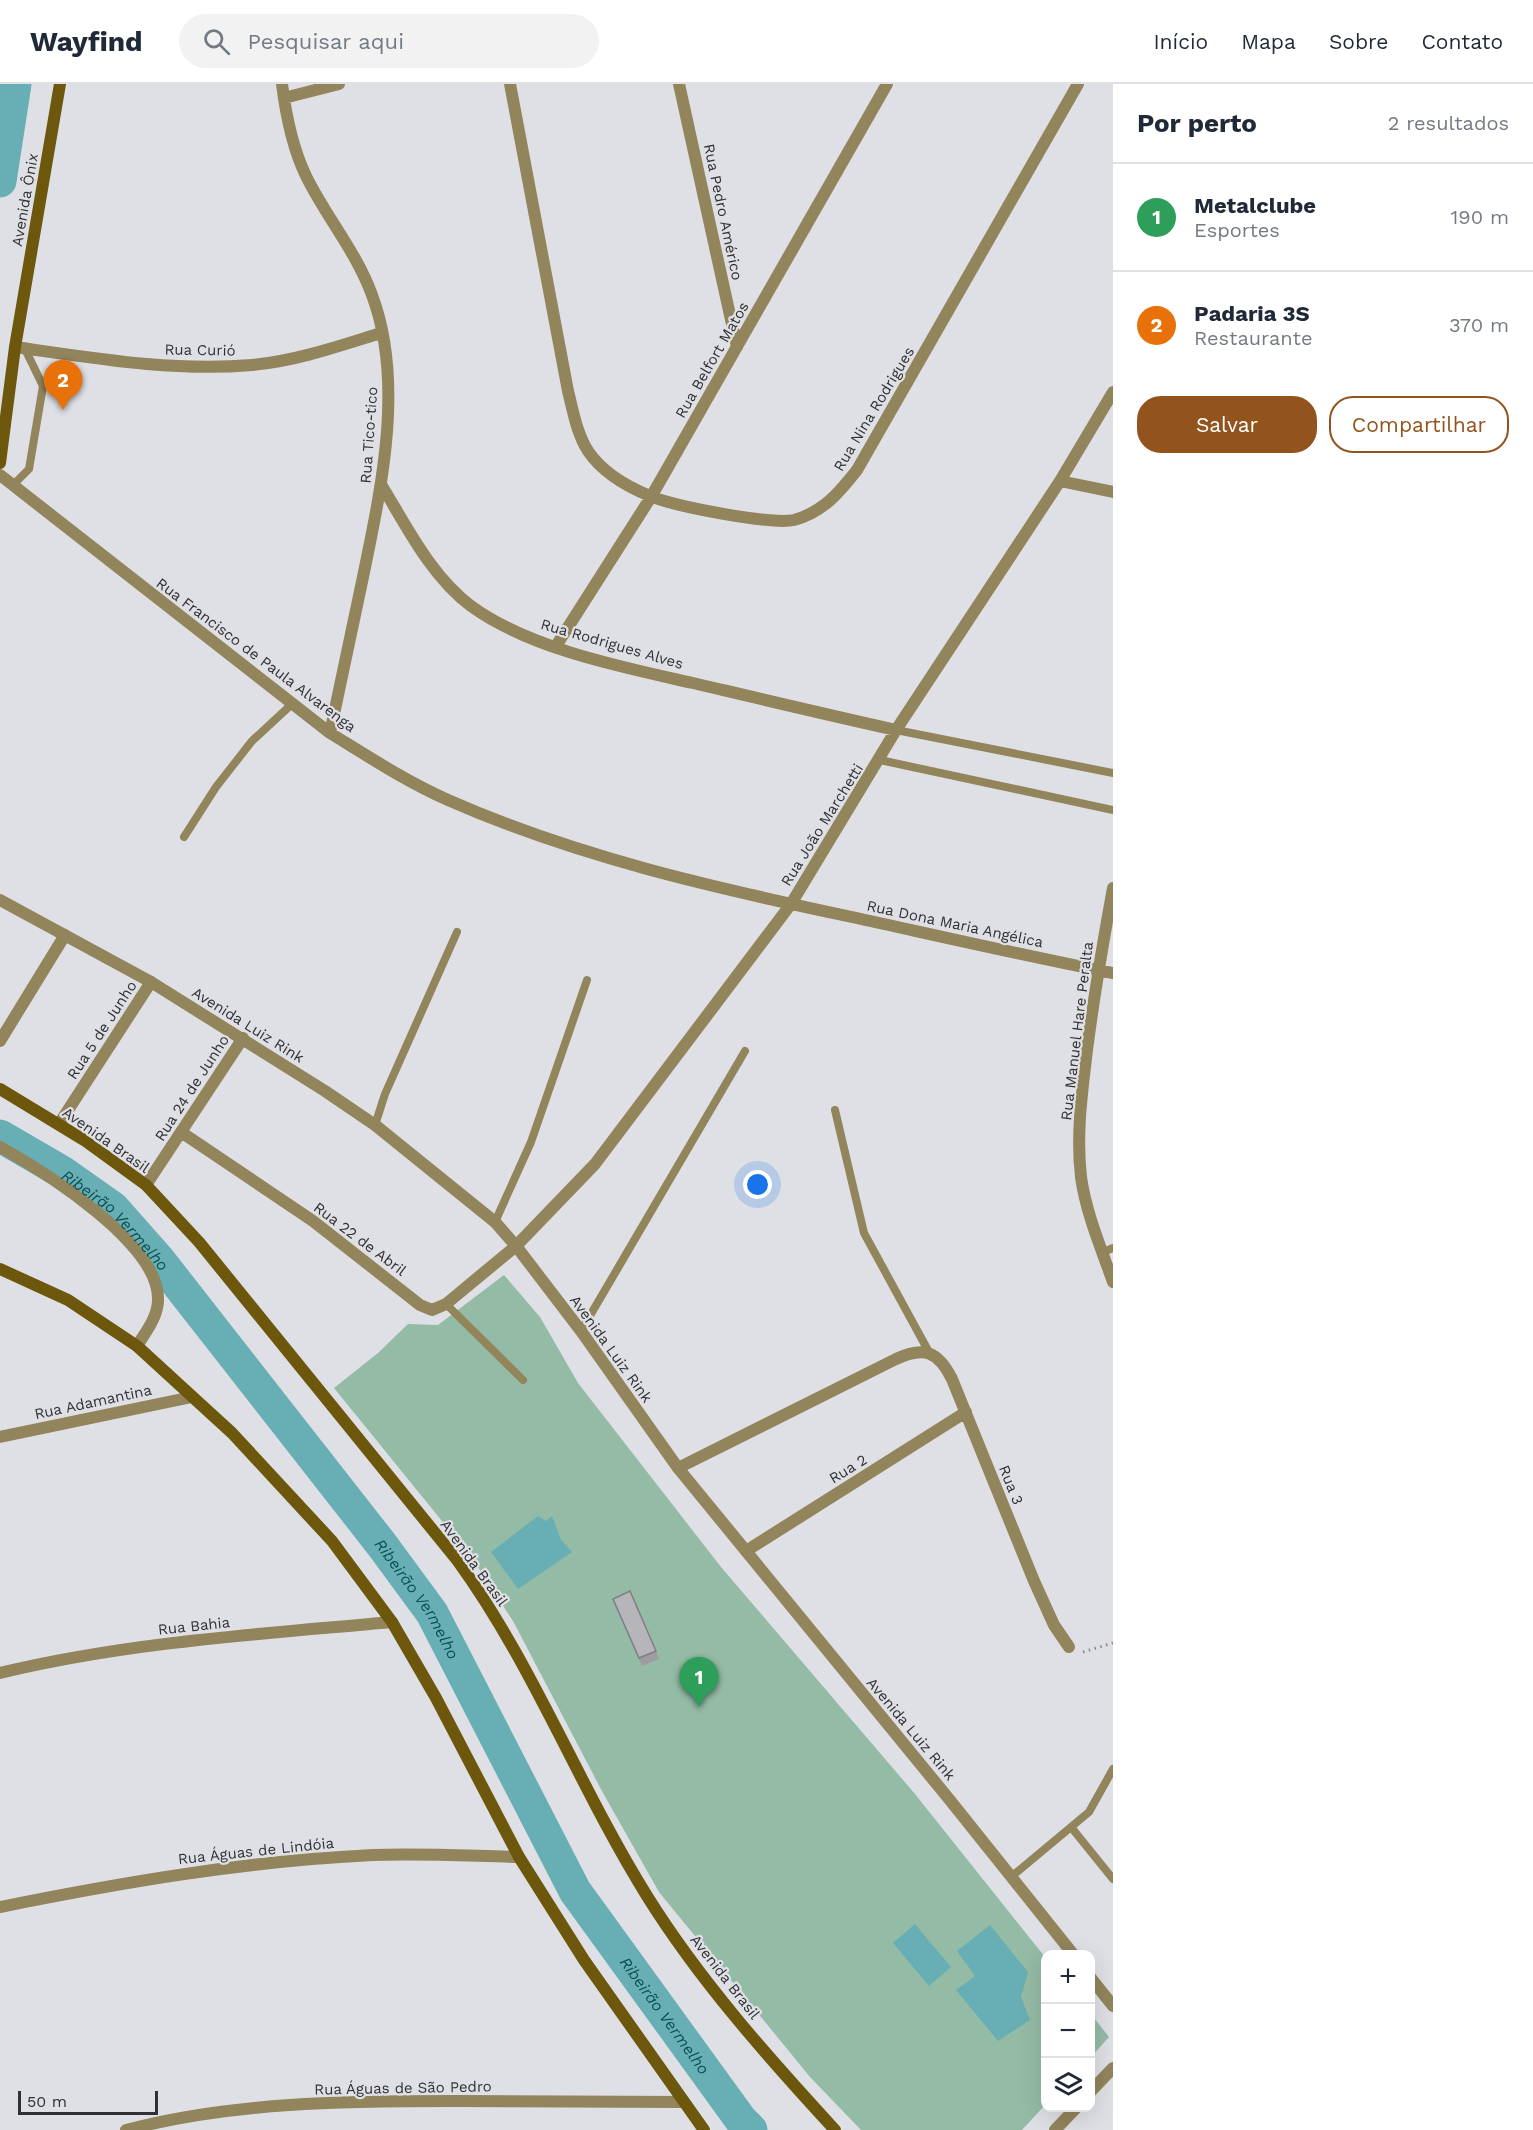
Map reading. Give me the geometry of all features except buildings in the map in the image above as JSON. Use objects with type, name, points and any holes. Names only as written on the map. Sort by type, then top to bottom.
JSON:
[{"type":"main road","name":"Avenida Ônix","points":[[0,464],[60,84]]},
{"type":"main road","name":"Avenida Brasil","points":[[0,1089],[59,1124],[146,1185],[199,1242],[457,1560],[484,1597],[508,1638],[593,1803],[647,1897],[735,2018],[835,2130]]},
{"type":"main road","points":[[0,1269],[68,1300],[136,1346],[232,1433],[332,1541],[392,1622],[436,1698],[519,1857],[584,1960],[704,2130]]},
{"type":"street","name":"Rua Tico-tico","points":[[282,84],[289,132],[297,156],[316,195],[356,257],[373,296],[388,379],[382,486],[330,733]]},
{"type":"street","points":[[284,98],[339,84]]},
{"type":"street","name":"Rua Nina Rodrigues","points":[[510,84],[577,426],[587,451],[604,469],[651,497],[738,516],[779,521],[807,515],[833,499],[868,452],[1078,84]]},
{"type":"street","name":"Rua Pedro Américo","points":[[679,84],[737,347]]},
{"type":"street","name":"Rua Belfort Matos","points":[[556,646],[651,497],[887,84]]},
{"type":"street","name":"Rua Curió","points":[[20,348],[134,363],[201,367],[254,365],[327,350],[381,333]]},
{"type":"street","name":"Rua João Marchetti","points":[[516,1246],[595,1164],[791,904],[880,760],[896,730],[1060,481],[1113,392]]},
{"type":"street","name":"Rua Francisco de Paula Alvarenga","points":[[0,475],[330,733],[382,766],[447,799],[545,839],[791,904]]},
{"type":"street","points":[[1060,481],[1113,492]]},
{"type":"street","name":"Rua Rodrigues Alves","points":[[382,486],[423,553],[446,583],[470,605],[497,622],[556,646],[632,669],[896,730]]},
{"type":"street","name":"Rua Manuel Hare Peralta","points":[[1113,888],[1097,970],[1080,1102],[1081,1177],[1088,1207],[1108,1250],[1113,1282]]},
{"type":"street","name":"Avenida Luiz Rink","points":[[0,900],[151,982],[243,1038],[375,1125],[495,1222],[581,1331],[678,1468],[1070,1950]]},
{"type":"street","name":"Rua Dona Maria Angélica","points":[[791,904],[1113,974]]},
{"type":"street","points":[[0,1041],[64,935]]},
{"type":"street","name":"Rua 5 de Junho","points":[[59,1124],[151,982]]},
{"type":"street","name":"Rua 24 de Junho","points":[[146,1185],[243,1038]]},
{"type":"street","name":"Rua 22 de Abril","points":[[181,1132],[313,1221],[420,1305],[432,1310],[446,1304]]},
{"type":"street","points":[[0,1147],[77,1197],[137,1250],[156,1282],[158,1301],[153,1318],[136,1346]]},
{"type":"street","points":[[446,1304],[516,1246]]},
{"type":"street","points":[[678,1468],[913,1351],[930,1354]]},
{"type":"street","name":"Rua 3","points":[[930,1354],[944,1362],[1034,1581],[1054,1625],[1069,1647]]},
{"type":"street","name":"Rua Adamantina","points":[[0,1437],[192,1397]]},
{"type":"street","name":"Rua 2","points":[[746,1551],[966,1412]]},
{"type":"street","name":"Rua Bahia","points":[[0,1673],[99,1653],[178,1642],[392,1622]]},
{"type":"street","name":"Rua Águas de Lindóia","points":[[0,1907],[128,1881],[234,1866],[375,1855],[519,1857]]},
{"type":"street","points":[[1095,1983],[1113,2006]]},
{"type":"street","points":[[1095,2087],[1113,2068]]},
{"type":"street","name":"Rua Águas de São Pedro","points":[[126,2130],[264,2106],[399,2101],[683,2102]]},
{"type":"street","points":[[1055,2130],[1072,2112]]},
{"type":"lane","points":[[13,485],[29,468],[43,386],[20,348]]},
{"type":"lane","points":[[184,837],[216,787],[252,741],[292,704]]},
{"type":"lane","points":[[896,730],[1113,773]]},
{"type":"lane","points":[[880,760],[1113,810]]},
{"type":"lane","points":[[375,1125],[385,1094],[457,932]]},
{"type":"lane","points":[[495,1222],[531,1142],[587,980]]},
{"type":"lane","points":[[581,1331],[745,1051]]},
{"type":"lane","points":[[835,1110],[864,1233],[930,1354]]},
{"type":"lane","points":[[446,1304],[523,1380]]},
{"type":"lane","points":[[1011,1877],[1089,1812],[1113,1769]]},
{"type":"lane","points":[[1071,1827],[1113,1879]]},
{"type":"path","points":[[1069,1647],[1088,1652],[1113,1643]]},
{"type":"green space","points":[[504,1275],[540,1317],[578,1383],[721,1567],[915,1794],[1041,1952],[1041,2109],[1022,2130],[861,2130],[810,2077],[659,1892],[603,1793],[513,1621],[472,1558],[334,1388],[378,1353],[408,1324],[438,1325]]},
{"type":"green space","points":[[1095,2019],[1109,2037],[1095,2053]]},
{"type":"water","points":[[538,1516],[546,1521],[552,1516],[561,1540],[572,1552],[518,1589],[491,1552]]},
{"type":"water","points":[[915,1924],[951,1967],[929,1986],[893,1943]]},
{"type":"water","points":[[990,1925],[1028,1972],[1021,1997],[1030,2020],[998,2041],[956,1990],[975,1976],[957,1951]]},
{"type":"waterway","name":"Ribeirão Vermelho","points":[[0,181],[15,84]]},
{"type":"waterway","name":"Ribeirão Vermelho","points":[[0,1136],[62,1172],[113,1208],[159,1260],[382,1545],[432,1613],[575,1891],[741,2120],[751,2130]]},
{"type":"place","name":"Padaria 3S","points":[[63,410]]},
{"type":"place","name":"Metalclube","points":[[699,1707]]}]
